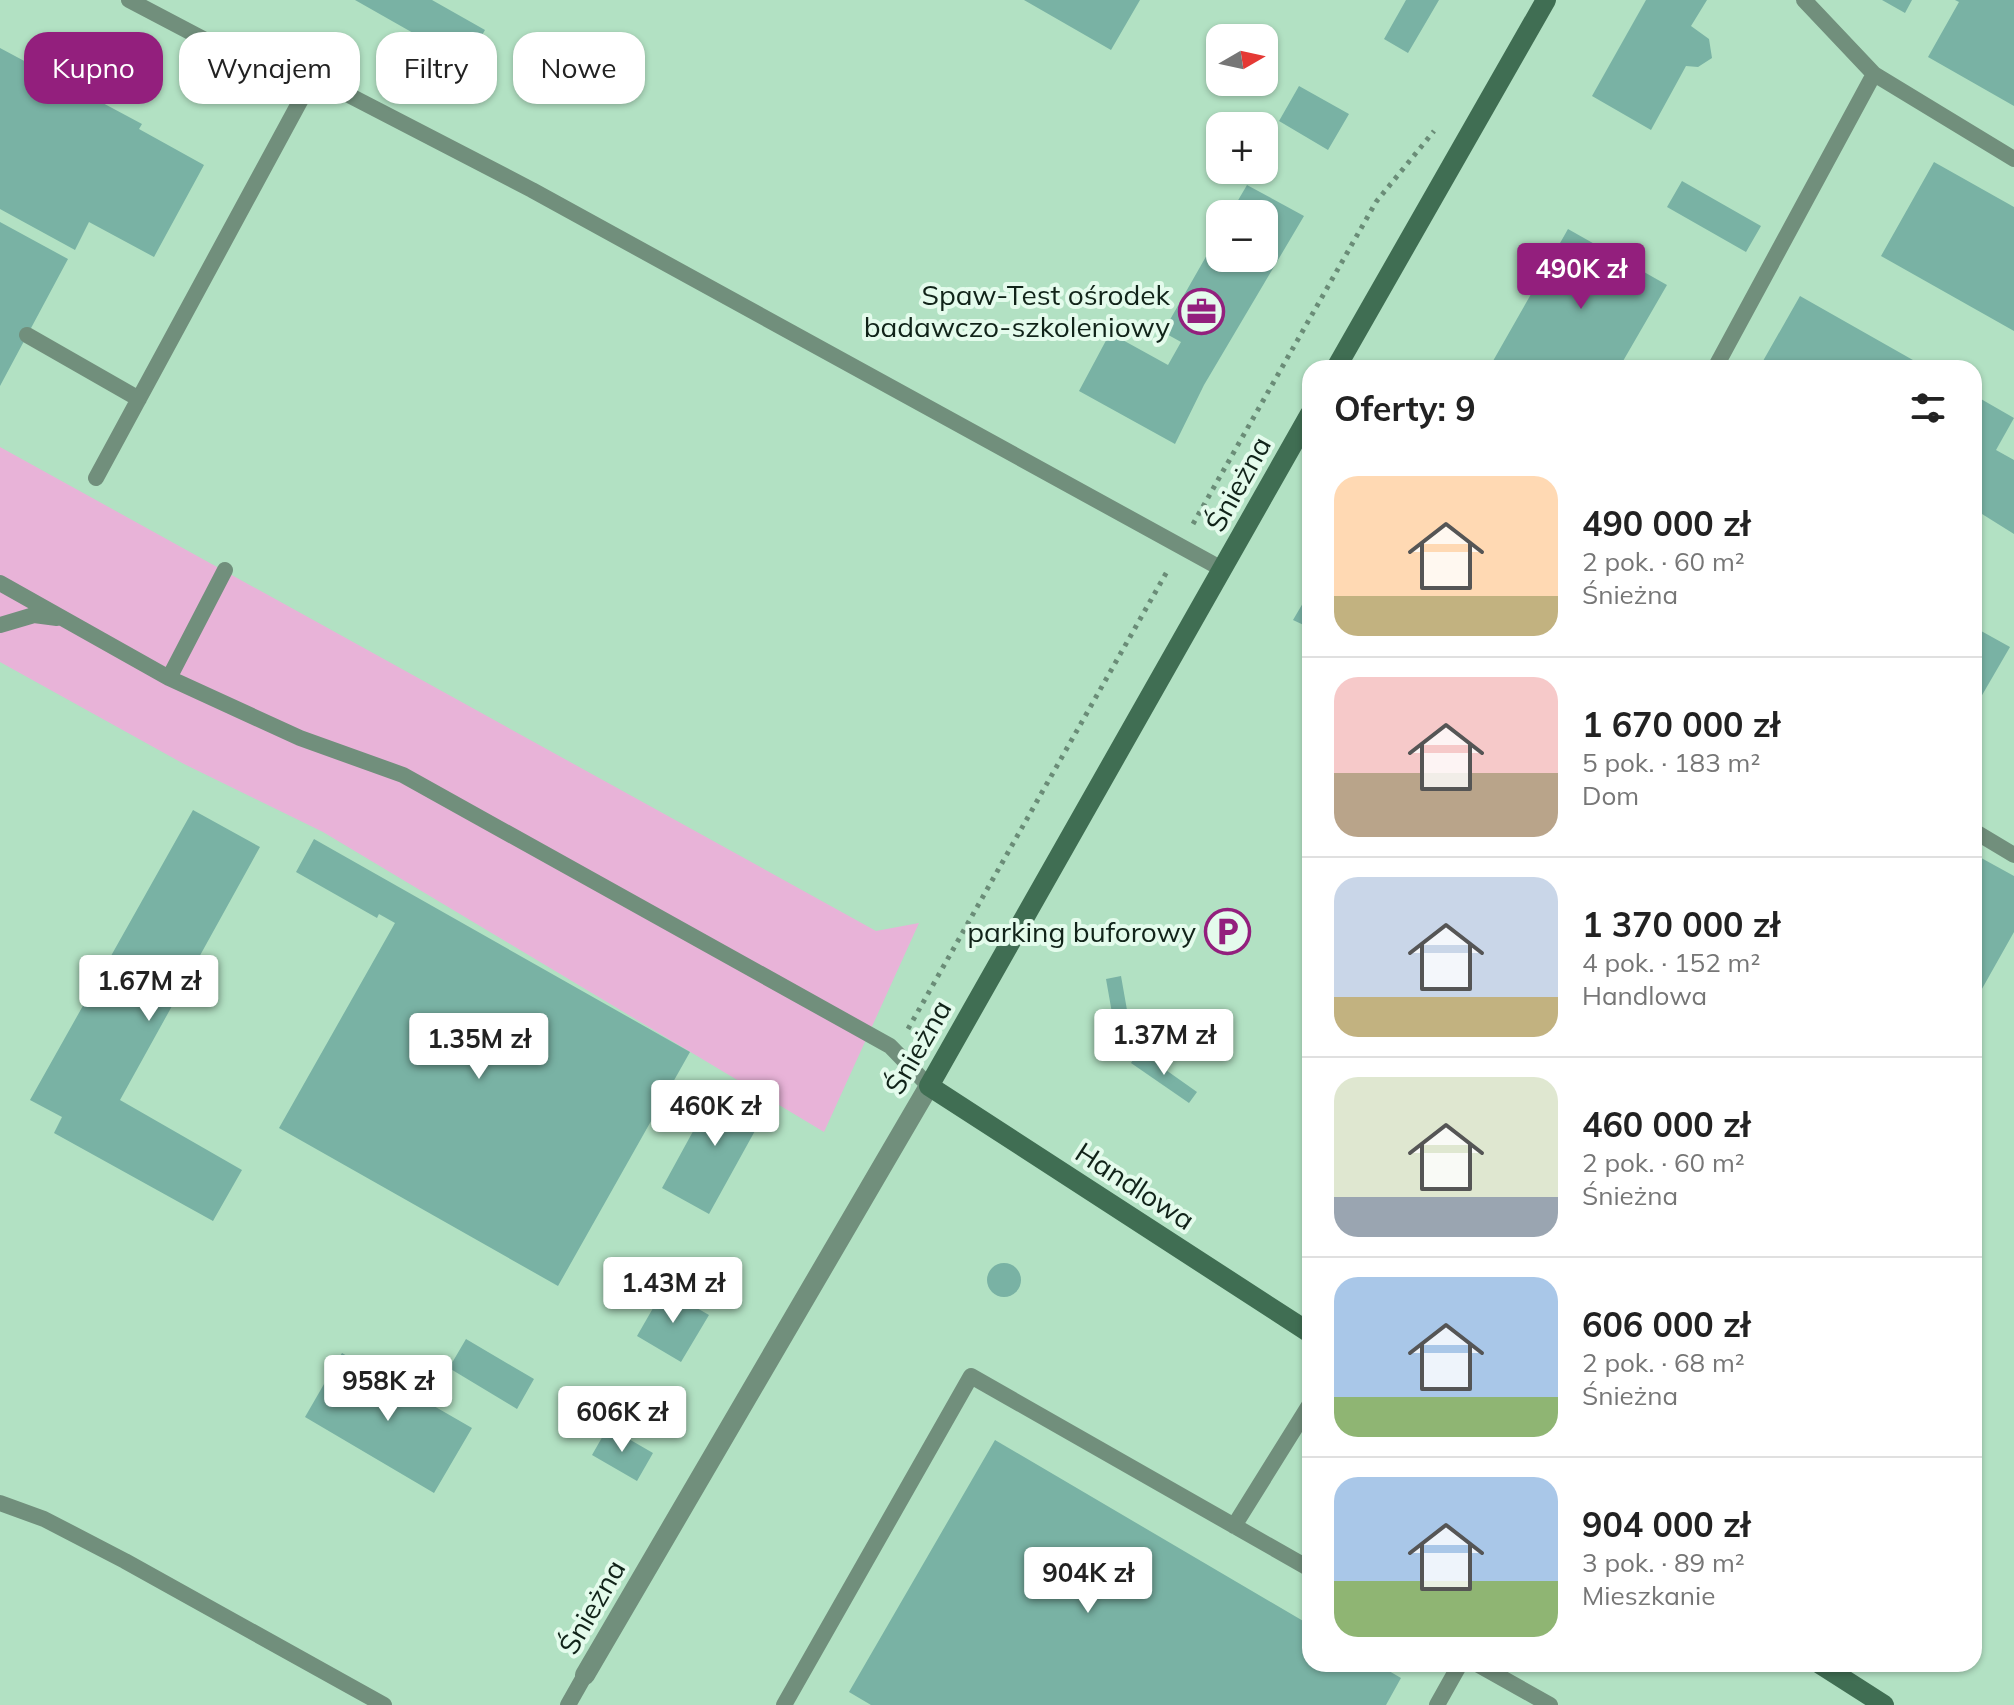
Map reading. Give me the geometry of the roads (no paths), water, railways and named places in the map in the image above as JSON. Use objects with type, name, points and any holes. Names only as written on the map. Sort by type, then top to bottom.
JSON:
[{"type":"street","points":[[1341,360],[1546,0]]},
{"type":"street","name":"Śnieżna","points":[[585,1675],[929,1086],[1302,428]]},
{"type":"street","name":"Handlowa","points":[[929,1086],[1302,1328]]},
{"type":"street","points":[[1832,1672],[1884,1705]]},
{"type":"lane","points":[[129,0],[190,32]]},
{"type":"lane","points":[[1804,0],[1874,74],[2014,159]]},
{"type":"lane","points":[[1719,360],[1874,74]]},
{"type":"lane","points":[[360,101],[532,190],[1222,569]]},
{"type":"lane","points":[[96,478],[299,104]]},
{"type":"lane","points":[[27,335],[139,399]]},
{"type":"lane","points":[[169,678],[225,570]]},
{"type":"lane","points":[[0,583],[169,678],[300,738],[403,775],[896,1051],[929,1086]]},
{"type":"lane","points":[[0,625],[34,615],[68,619]]},
{"type":"lane","points":[[1982,836],[2014,855]]},
{"type":"lane","points":[[784,1705],[971,1376],[1302,1564]]},
{"type":"lane","points":[[1234,1526],[1302,1417]]},
{"type":"lane","points":[[0,1503],[44,1519],[125,1561],[384,1705]]},
{"type":"lane","points":[[1437,1705],[1456,1672]]},
{"type":"lane","points":[[1491,1672],[1550,1705]]},
{"type":"lane","name":"Śnieżna","points":[[568,1705],[585,1675]]},
{"type":"place","name":"Spaw-Test ośrodek badawczo-szkoleniowy","points":[[1201,311]]},
{"type":"place","name":"parking buforowy","points":[[1227,932]]}]
